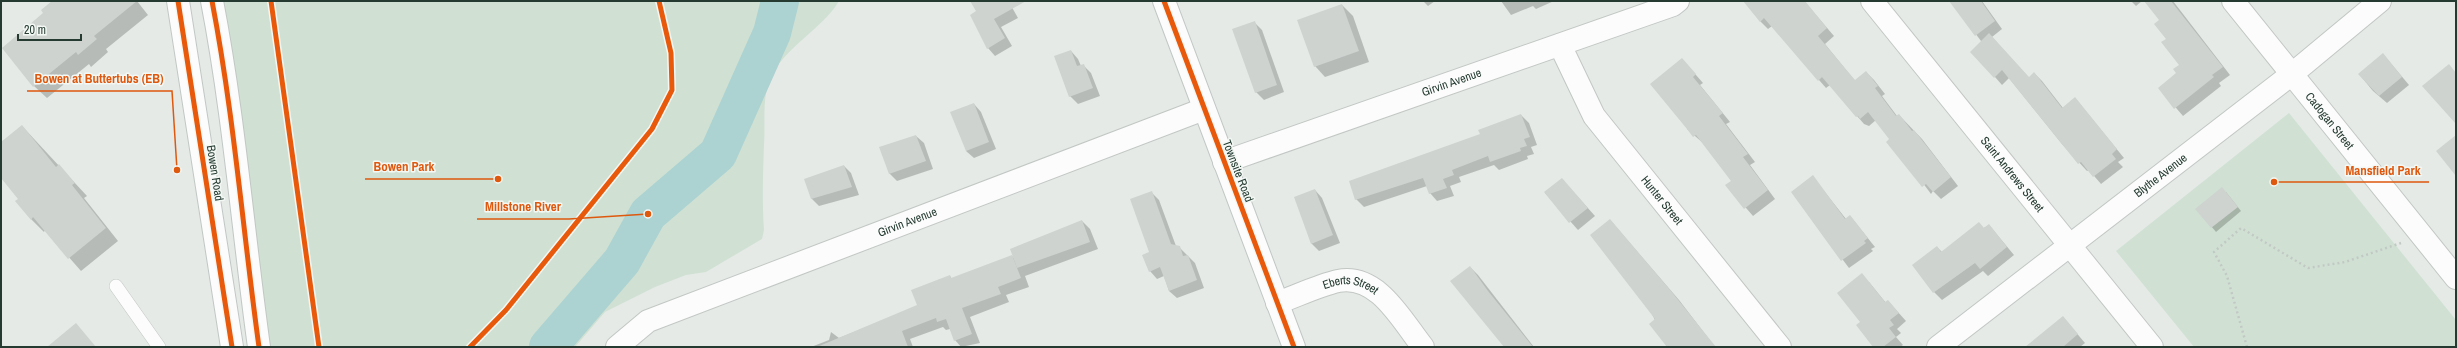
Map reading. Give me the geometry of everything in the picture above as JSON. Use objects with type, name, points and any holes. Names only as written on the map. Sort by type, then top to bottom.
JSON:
[{"type":"street","name":"Bowen Road","points":[[178,1],[232,347]]},
{"type":"street","name":"Bowen Road","points":[[212,1],[226,73],[242,223],[259,347]]},
{"type":"street","name":"Townsite Road","points":[[1164,1],[1294,347]]},
{"type":"street","name":"Girvin Avenue","points":[[1224,162],[1673,5],[1678,1]]},
{"type":"street","name":"Saint Andrews Street","points":[[1872,1],[2152,347]]},
{"type":"street","name":"Cadogan Street","points":[[2233,1],[2456,278]]},
{"type":"street","name":"Blythe Avenue","points":[[1938,347],[2292,74],[2380,1]]},
{"type":"street","name":"Hunter Street","points":[[1560,45],[1594,116],[1780,347]]},
{"type":"street","name":"Girvin Avenue","points":[[617,347],[648,321],[1204,108]]},
{"type":"street","name":"Eberts Street","points":[[1278,303],[1340,281],[1360,282],[1370,286],[1383,297],[1423,347]]},
{"type":"lane","points":[[116,286],[159,347]]},
{"type":"path","points":[[2246,347],[2227,276],[2214,252],[2242,228],[2308,268],[2345,262],[2402,243],[2419,232]]},
{"type":"green space","points":[[216,1],[839,1],[834,9],[783,59],[771,77],[768,86],[765,105],[763,187],[764,230],[762,239],[706,272],[686,275],[655,287],[605,312],[575,347],[258,347]]},
{"type":"green space","points":[[2289,113],[2456,320],[2456,347],[2194,347],[2116,251]]},
{"type":"building","points":[[52,1],[137,1],[94,36],[97,39],[78,55],[76,52],[33,87],[2,48],[43,13],[41,10]]},
{"type":"building","points":[[970,1],[1026,1],[994,19],[1005,38],[987,49],[970,15],[976,11]]},
{"type":"building","points":[[1743,1],[1805,1],[1827,28],[1818,36],[1855,80],[1866,71],[1878,86],[1875,88],[1896,116],[1899,114],[1912,131],[1914,130],[1951,177],[1933,192],[1926,184],[1922,187],[1886,142],[1889,139],[1868,112],[1860,119],[1858,116],[1856,117],[1822,77],[1818,81],[1764,18],[1760,22]]},
{"type":"building","points":[[1949,1],[1981,1],[1995,21],[1975,36]]},
{"type":"building","points":[[2144,1],[2171,1],[2223,67],[2212,75],[2214,77],[2174,109],[2158,88],[2176,73],[2173,69],[2179,65],[2161,42],[2166,39],[2154,24],[2159,20]]},
{"type":"building","points":[[1342,4],[1359,51],[1314,67],[1297,20]]},
{"type":"building","points":[[1255,21],[1277,85],[1255,93],[1232,29]]},
{"type":"building","points":[[1989,33],[2029,77],[2034,72],[2062,108],[2075,97],[2117,149],[2112,154],[2116,159],[2093,177],[2081,162],[2078,164],[2002,70],[1994,78],[1970,52]]},
{"type":"building","points":[[1071,50],[1077,66],[1084,64],[1093,88],[1069,97],[1054,56]]},
{"type":"building","points":[[2383,53],[2402,77],[2379,96],[2358,74]]},
{"type":"building","points":[[1682,58],[1696,74],[1693,77],[1723,113],[1719,116],[1748,154],[1743,157],[1768,190],[1744,209],[1725,185],[1731,181],[1696,135],[1693,137],[1650,84]]},
{"type":"building","points":[[2449,64],[2456,73],[2456,124],[2422,86]]},
{"type":"building","points":[[974,103],[989,142],[966,151],[950,112]]},
{"type":"building","points":[[1521,114],[1530,137],[1524,139],[1527,146],[1520,148],[1521,151],[1490,162],[1488,156],[1452,170],[1454,175],[1443,179],[1447,188],[1429,194],[1423,178],[1355,200],[1349,181],[1480,134],[1478,130]]},
{"type":"building","points":[[22,125],[56,167],[59,164],[75,183],[72,185],[106,228],[68,259],[33,217],[31,220],[15,201],[18,199],[1,178],[1,142]]},
{"type":"building","points":[[916,135],[926,161],[889,174],[879,147]]},
{"type":"building","points":[[2456,135],[2456,176],[2436,151]]},
{"type":"building","points":[[844,165],[852,187],[811,199],[804,179]]},
{"type":"building","points":[[1813,175],[1845,219],[1850,215],[1868,238],[1864,241],[1866,243],[1841,261],[1791,192]]},
{"type":"building","points":[[1562,178],[1588,208],[1569,223],[1544,192]]},
{"type":"building","points":[[2222,187],[2238,207],[2211,228],[2195,209]]},
{"type":"building","points":[[1315,189],[1333,235],[1311,244],[1294,197]]},
{"type":"building","points":[[1152,191],[1171,244],[1180,246],[1183,256],[1188,255],[1197,280],[1169,291],[1160,267],[1149,272],[1142,255],[1149,252],[1130,199]]},
{"type":"building","points":[[1610,219],[1716,347],[1667,347],[1649,324],[1655,319],[1590,235]]},
{"type":"building","points":[[1082,220],[1090,242],[1017,268],[1010,249]]},
{"type":"building","points":[[1979,222],[1984,228],[1989,224],[2007,247],[1980,269],[1975,263],[1933,293],[1912,265],[1937,246],[1941,252]]},
{"type":"building","points":[[1012,255],[1021,278],[998,287],[1001,294],[962,308],[972,334],[954,341],[946,319],[937,322],[936,318],[902,331],[908,347],[817,347],[917,305],[911,290],[950,275],[951,278]]},
{"type":"building","points":[[1470,266],[1533,347],[1504,347],[1450,281]]},
{"type":"building","points":[[1862,273],[1885,302],[1888,300],[1899,313],[1890,320],[1894,325],[1889,328],[1896,337],[1883,347],[1873,347],[1856,325],[1860,322],[1837,293]]},
{"type":"building","points":[[2063,316],[2078,334],[2063,347],[2025,347]]},
{"type":"building","points":[[76,323],[96,347],[47,347]]},
{"type":"waterway","points":[[548,347],[622,261],[648,214],[718,154],[772,33],[780,1]]},
{"type":"cycle path","points":[[178,1],[232,347]]},
{"type":"cycle path","points":[[212,1],[220,44],[232,130],[259,347]]},
{"type":"cycle path","points":[[271,1],[319,347]]},
{"type":"cycle path","points":[[470,347],[506,310],[652,129],[672,90],[671,53],[659,1]]},
{"type":"cycle path","points":[[1164,1],[1294,347]]},
{"type":"place","name":"Bowen at Buttertubs (EB)","points":[[177,170]]},
{"type":"place","name":"Bowen Park","points":[[498,179]]},
{"type":"place","name":"Mansfield Park","points":[[2274,182]]},
{"type":"place","name":"Millstone River","points":[[648,214]]}]
